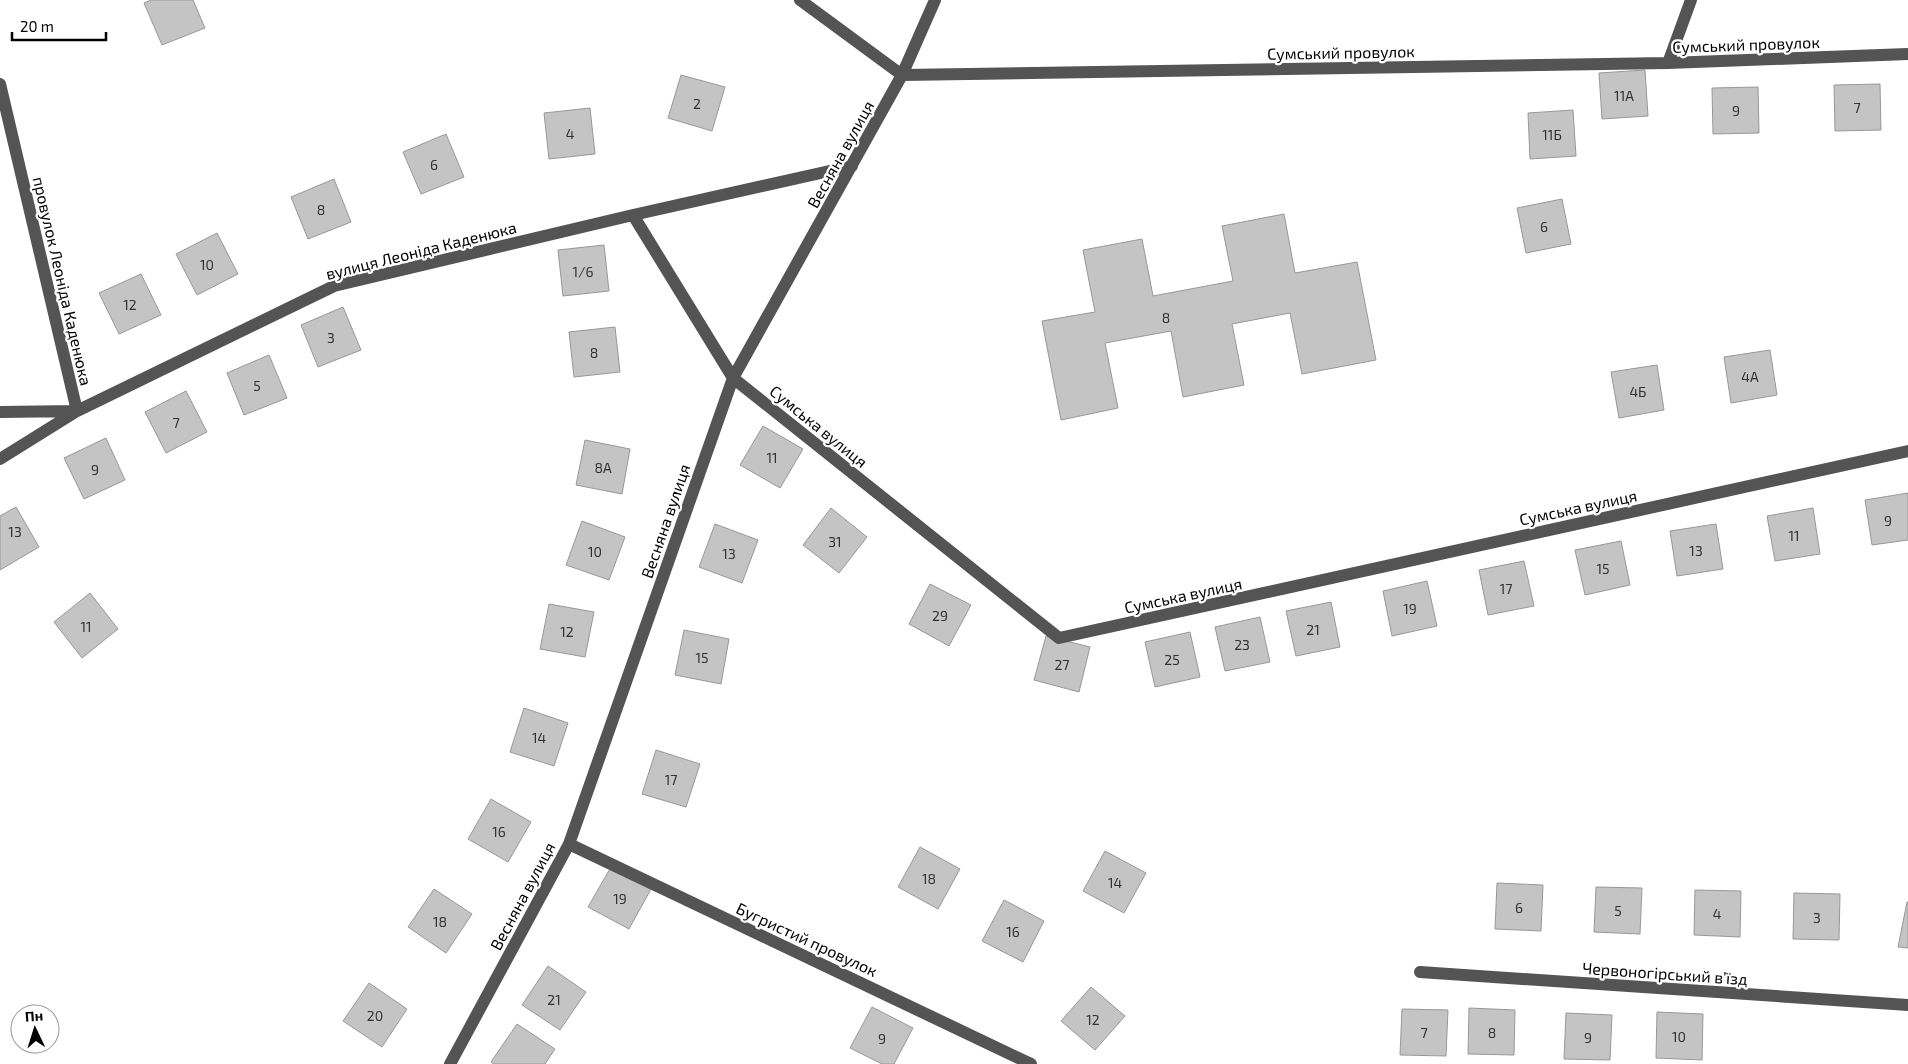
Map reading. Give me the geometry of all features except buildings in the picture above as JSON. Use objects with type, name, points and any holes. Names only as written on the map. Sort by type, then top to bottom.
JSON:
[{"type":"street","points":[[800,0],[902,75]]},
{"type":"street","name":"Весняна вулиця","points":[[450,1064],[569,844],[733,378],[902,75],[935,0]]},
{"type":"street","points":[[1668,63],[1691,0]]},
{"type":"street","name":"Сумський провулок","points":[[902,75],[1668,63],[1908,54]]},
{"type":"street","name":"провулок Леоніда Каденюка","points":[[0,84],[77,411],[0,412]]},
{"type":"street","name":"вулиця Леоніда Каденюка","points":[[0,459],[77,411],[334,286],[633,215],[852,166]]},
{"type":"street","name":"Сумська вулиця","points":[[633,215],[733,378],[1060,638],[1908,451]]},
{"type":"street","name":"Бугристий провулок","points":[[569,844],[1031,1064]]},
{"type":"street","name":"Червоногірський в’їзд","points":[[1420,972],[1908,1005]]}]
